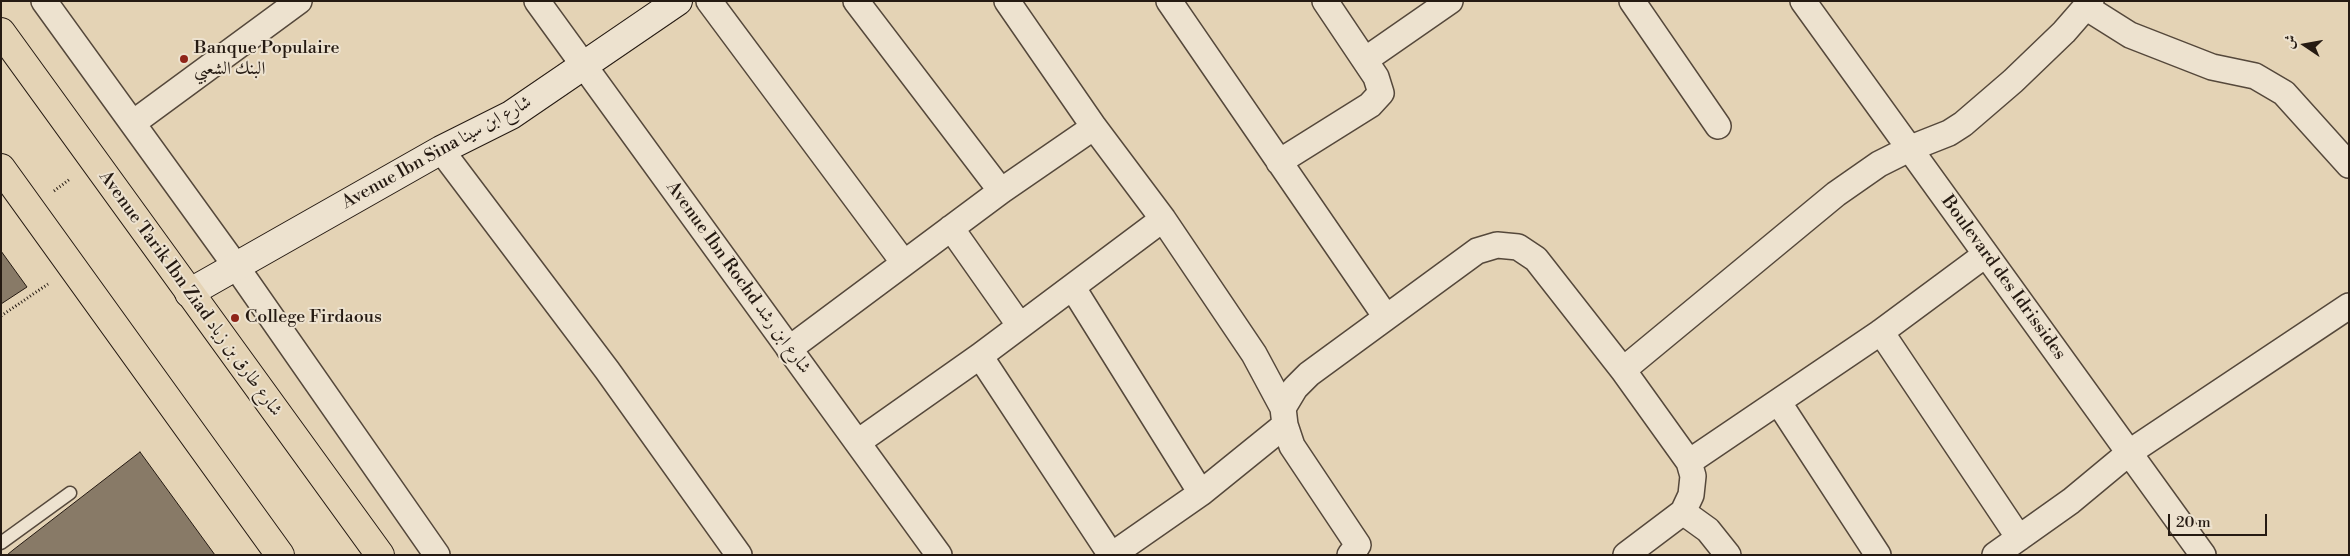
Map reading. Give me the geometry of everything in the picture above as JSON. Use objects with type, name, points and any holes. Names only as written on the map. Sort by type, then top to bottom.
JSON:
[{"type":"main road","name":"Avenue Tarik Ibn Ziad شارع طارق بن زياد","points":[[1,32],[380,555]]},
{"type":"main road","points":[[1,168],[280,555]]},
{"type":"street","points":[[44,1],[235,265],[437,555]]},
{"type":"street","points":[[133,123],[298,1]]},
{"type":"street","name":"Avenue Ibn Rochd شارع ابن رشد","points":[[537,1],[583,67],[939,555]]},
{"type":"street","name":"Avenue Ibn Sina شارع ابن سينا","points":[[189,293],[235,265],[441,150],[511,115],[678,1]]},
{"type":"street","points":[[709,1],[904,263]]},
{"type":"street","points":[[856,1],[1001,191]]},
{"type":"street","points":[[1007,1],[1094,127],[1163,219],[1254,354],[1284,417],[1292,446],[1358,551]]},
{"type":"street","points":[[1169,1],[1386,317]]},
{"type":"street","points":[[1279,162],[1378,98],[1380,86],[1365,60],[1325,1]]},
{"type":"street","points":[[1365,60],[1450,1]]},
{"type":"street","points":[[1632,1],[1718,126]]},
{"type":"street","name":"Boulevard des Idrissides","points":[[1803,1],[1911,148],[1985,255],[2203,555]]},
{"type":"street","points":[[1623,370],[1836,194],[1879,164],[1911,148],[1949,133],[1963,124],[2014,81],[2089,5],[2130,35],[2212,67],[2255,76],[2284,93],[2349,165]]},
{"type":"street","points":[[789,348],[1001,191],[1094,127]]},
{"type":"street","points":[[441,150],[607,370],[739,555]]},
{"type":"street","points":[[858,442],[980,356],[1163,219]]},
{"type":"street","points":[[951,228],[1020,326]]},
{"type":"street","points":[[980,356],[1112,555],[1201,493],[1284,417],[1295,388],[1309,374],[1477,252],[1497,245],[1518,247],[1536,259],[1623,370],[1689,462],[1693,476],[1691,495],[1683,512],[1626,555]]},
{"type":"street","points":[[1689,462],[1779,403],[1881,332],[1985,255]]},
{"type":"street","points":[[1073,288],[1201,493]]},
{"type":"street","points":[[1995,555],[2071,501],[2130,452],[2349,306]]},
{"type":"street","points":[[1881,332],[2019,538]]},
{"type":"street","points":[[1779,403],[1878,555]]},
{"type":"street","points":[[1683,512],[1708,530],[1728,555]]},
{"type":"lane","points":[[1,543],[70,493]]},
{"type":"path","points":[[1,316],[53,281],[71,266]]},
{"type":"building","points":[[1,251],[27,287],[1,304]]},
{"type":"building","points":[[140,452],[215,555],[7,555],[13,550]]},
{"type":"place","name":"Banque Populaire البنك الشعبي","points":[[184,59]]},
{"type":"place","name":"College Firdaous","points":[[235,318]]}]
